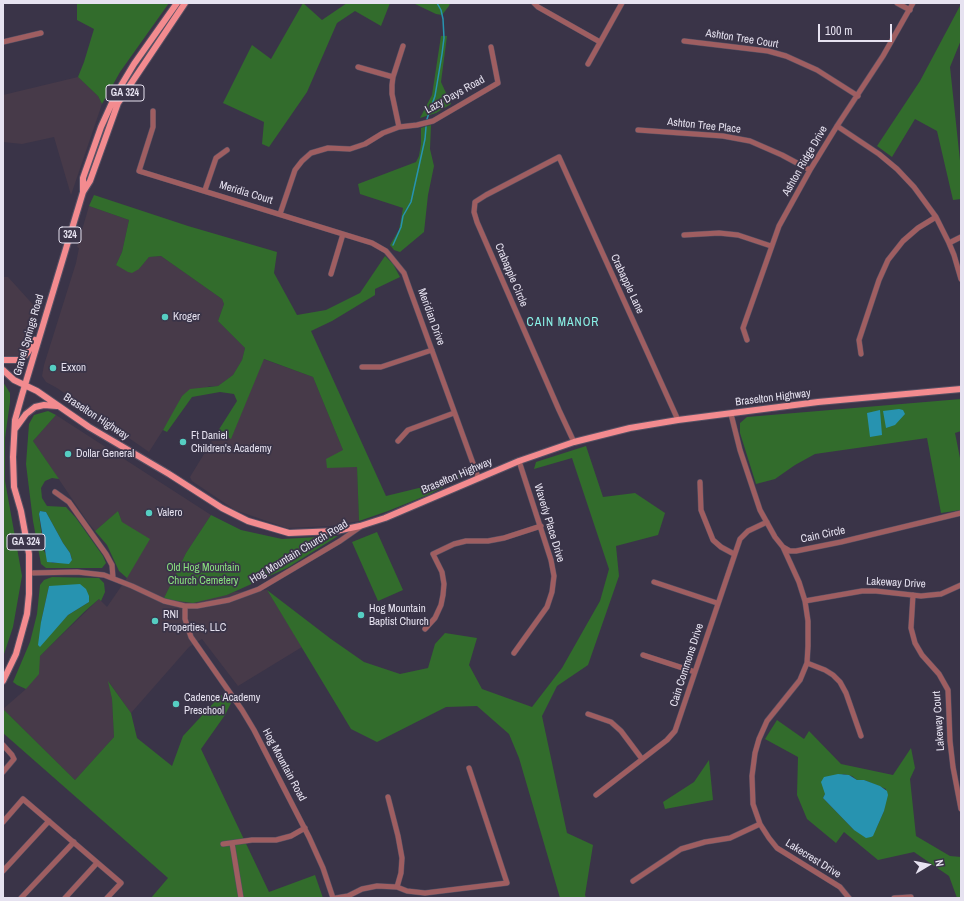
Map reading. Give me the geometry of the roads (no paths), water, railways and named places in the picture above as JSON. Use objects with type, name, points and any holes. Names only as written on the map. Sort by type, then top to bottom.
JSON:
[{"type":"main road","name":"Gravel Springs Road","points":[[83,192],[83,178],[101,126],[116,94],[134,64],[177,3]]},
{"type":"main road","name":"Gravel Springs Road","points":[[14,487],[13,457],[15,420],[83,192],[90,181],[98,155],[118,103],[185,3]]},
{"type":"main road","points":[[3,360],[21,360],[28,352],[41,330]]},
{"type":"main road","name":"Braselton Highway","points":[[3,370],[14,380],[37,391],[89,427],[169,474],[222,508],[248,521],[289,533],[336,531],[360,526],[385,518],[478,477],[519,461],[574,442],[630,428],[678,420],[818,402],[961,389]]},
{"type":"main road","points":[[15,429],[26,414],[35,407],[44,405],[59,406]]},
{"type":"main road","name":"GA 324","points":[[3,681],[16,654],[27,614],[29,594],[30,573],[28,554],[24,528],[14,487]]},
{"type":"street","points":[[534,3],[538,7],[600,42]]},
{"type":"street","points":[[588,64],[622,3]]},
{"type":"street","points":[[897,3],[910,10]]},
{"type":"street","name":"Ashton Ridge Drive","points":[[747,340],[743,328],[779,226],[810,170],[837,126],[884,56],[913,3]]},
{"type":"street","points":[[3,42],[41,33]]},
{"type":"street","name":"Ashton Tree Court","points":[[684,41],[768,51],[786,56],[817,70],[858,96]]},
{"type":"street","points":[[399,127],[392,94],[393,76],[403,46]]},
{"type":"street","name":"Lazy Days Road","points":[[280,214],[295,170],[311,153],[328,148],[350,149],[365,144],[383,133],[399,127],[433,121],[498,83],[491,47]]},
{"type":"street","points":[[358,67],[393,76]]},
{"type":"street","points":[[153,111],[153,126],[139,171],[204,190]]},
{"type":"street","points":[[837,126],[879,154],[898,169],[914,187],[936,217],[949,242],[961,280]]},
{"type":"street","name":"Ashton Tree Place","points":[[638,130],[723,136],[750,141],[782,155],[810,170]]},
{"type":"street","name":"Meridia Court","points":[[227,150],[216,158],[204,190],[280,214]]},
{"type":"street","name":"Crabapple Lane","points":[[559,157],[678,420]]},
{"type":"street","name":"Crabapple Circle","points":[[559,157],[486,194],[476,202],[474,212],[558,410],[574,442]]},
{"type":"street","points":[[280,214],[343,234],[331,274]]},
{"type":"street","points":[[861,354],[859,340],[879,280],[888,260],[903,241],[918,228],[936,217]]},
{"type":"street","points":[[684,235],[719,233],[738,235],[771,246]]},
{"type":"street","name":"Meridian Drive","points":[[343,234],[372,243],[386,251],[404,273],[478,477]]},
{"type":"street","points":[[949,242],[961,237]]},
{"type":"street","points":[[362,367],[381,367],[432,350]]},
{"type":"street","points":[[398,441],[408,430],[454,413]]},
{"type":"street","points":[[731,414],[751,487],[760,510],[775,537],[783,547]]},
{"type":"street","name":"Waverly Place Drive","points":[[514,653],[547,607],[552,592],[554,576],[541,526],[519,461]]},
{"type":"street","points":[[700,482],[701,510],[713,540],[721,547],[734,554]]},
{"type":"street","points":[[55,492],[69,502],[106,554],[112,566],[113,578]]},
{"type":"street","name":"Cain Circle","points":[[783,547],[790,551],[796,551],[961,514]]},
{"type":"street","name":"Cain Commons Drive","points":[[596,795],[667,740],[675,731],[740,539],[748,531],[767,522]]},
{"type":"street","name":"Hog Mountain Church Road","points":[[30,573],[77,572],[99,574],[113,578],[155,598],[173,604],[197,606],[229,600],[259,589],[340,541],[360,526]]},
{"type":"street","points":[[425,630],[435,618],[444,595],[442,572],[433,554],[454,544],[466,541],[488,541],[504,538],[541,526]]},
{"type":"street","name":"Lakecrest Drive","points":[[783,547],[799,582],[805,601],[808,621],[807,664],[800,680],[767,721],[759,739],[755,753],[752,788],[753,804],[760,824],[777,848],[840,887],[849,898]]},
{"type":"street","points":[[654,582],[717,604]]},
{"type":"street","name":"Lakeway Drive","points":[[805,601],[862,591],[914,595],[941,594],[961,585]]},
{"type":"street","name":"Lakeway Court","points":[[914,595],[911,628],[915,643],[922,655],[939,674],[948,690],[950,748],[961,809]]},
{"type":"street","name":"Hog Mountain Road","points":[[185,606],[185,620],[191,637],[242,710],[254,730],[305,828],[335,898]]},
{"type":"street","points":[[643,655],[695,672]]},
{"type":"street","points":[[807,664],[825,670],[840,682],[846,693],[861,736]]},
{"type":"street","points":[[588,714],[611,722],[621,731],[642,759]]},
{"type":"street","points":[[3,745],[14,759],[3,772]]},
{"type":"street","points":[[335,898],[348,896],[362,889],[377,886],[397,887],[407,891],[425,893],[507,883],[469,768]]},
{"type":"street","points":[[388,797],[402,858],[397,887]]},
{"type":"street","points":[[3,822],[23,799],[121,883],[107,898]]},
{"type":"street","points":[[3,871],[49,821]]},
{"type":"street","points":[[633,881],[681,849],[705,842],[730,838],[760,824]]},
{"type":"street","points":[[223,844],[252,840],[276,840],[291,836],[305,828]]},
{"type":"street","points":[[21,898],[74,842]]},
{"type":"street","points":[[232,843],[241,898]]},
{"type":"street","points":[[65,898],[98,862]]},
{"type":"street","points":[[894,898],[911,897]]},
{"type":"water","points":[[880,410],[882,435],[870,437],[867,413]]},
{"type":"water","points":[[903,410],[905,414],[895,425],[886,428],[883,411]]},
{"type":"water","points":[[40,511],[46,512],[70,553],[72,560],[69,564],[47,562],[39,514]]},
{"type":"water","points":[[80,584],[86,589],[89,596],[89,602],[68,615],[40,647],[38,645],[41,622],[49,586]]},
{"type":"water","points":[[838,774],[849,775],[857,780],[864,780],[880,786],[887,791],[888,795],[884,811],[873,836],[866,838],[854,830],[823,798],[825,794],[821,782],[824,777]]},
{"type":"waterway","points":[[427,119],[435,96],[444,38],[443,19],[441,10],[437,3]]},
{"type":"waterway","points":[[393,245],[401,227],[403,216],[411,202],[425,139],[426,127]]},
{"type":"place","name":"Kroger","points":[[165,317]]},
{"type":"place","name":"Exxon","points":[[53,368]]},
{"type":"place","name":"Ft Daniel Children's Academy","points":[[183,442]]},
{"type":"place","name":"Dollar General","points":[[68,454]]},
{"type":"place","name":"Valero","points":[[149,513]]},
{"type":"place","name":"Hog Mountain Baptist Church","points":[[361,615]]},
{"type":"place","name":"RNI Properties, LLC","points":[[155,621]]},
{"type":"place","name":"Cadence Academy Preschool","points":[[176,704]]},
{"type":"district","name":"CAIN MANOR","points":[[563,323]]},
{"type":"park label","name":"Old Hog Mountain Church Cemetery","points":[[203,574]]}]
